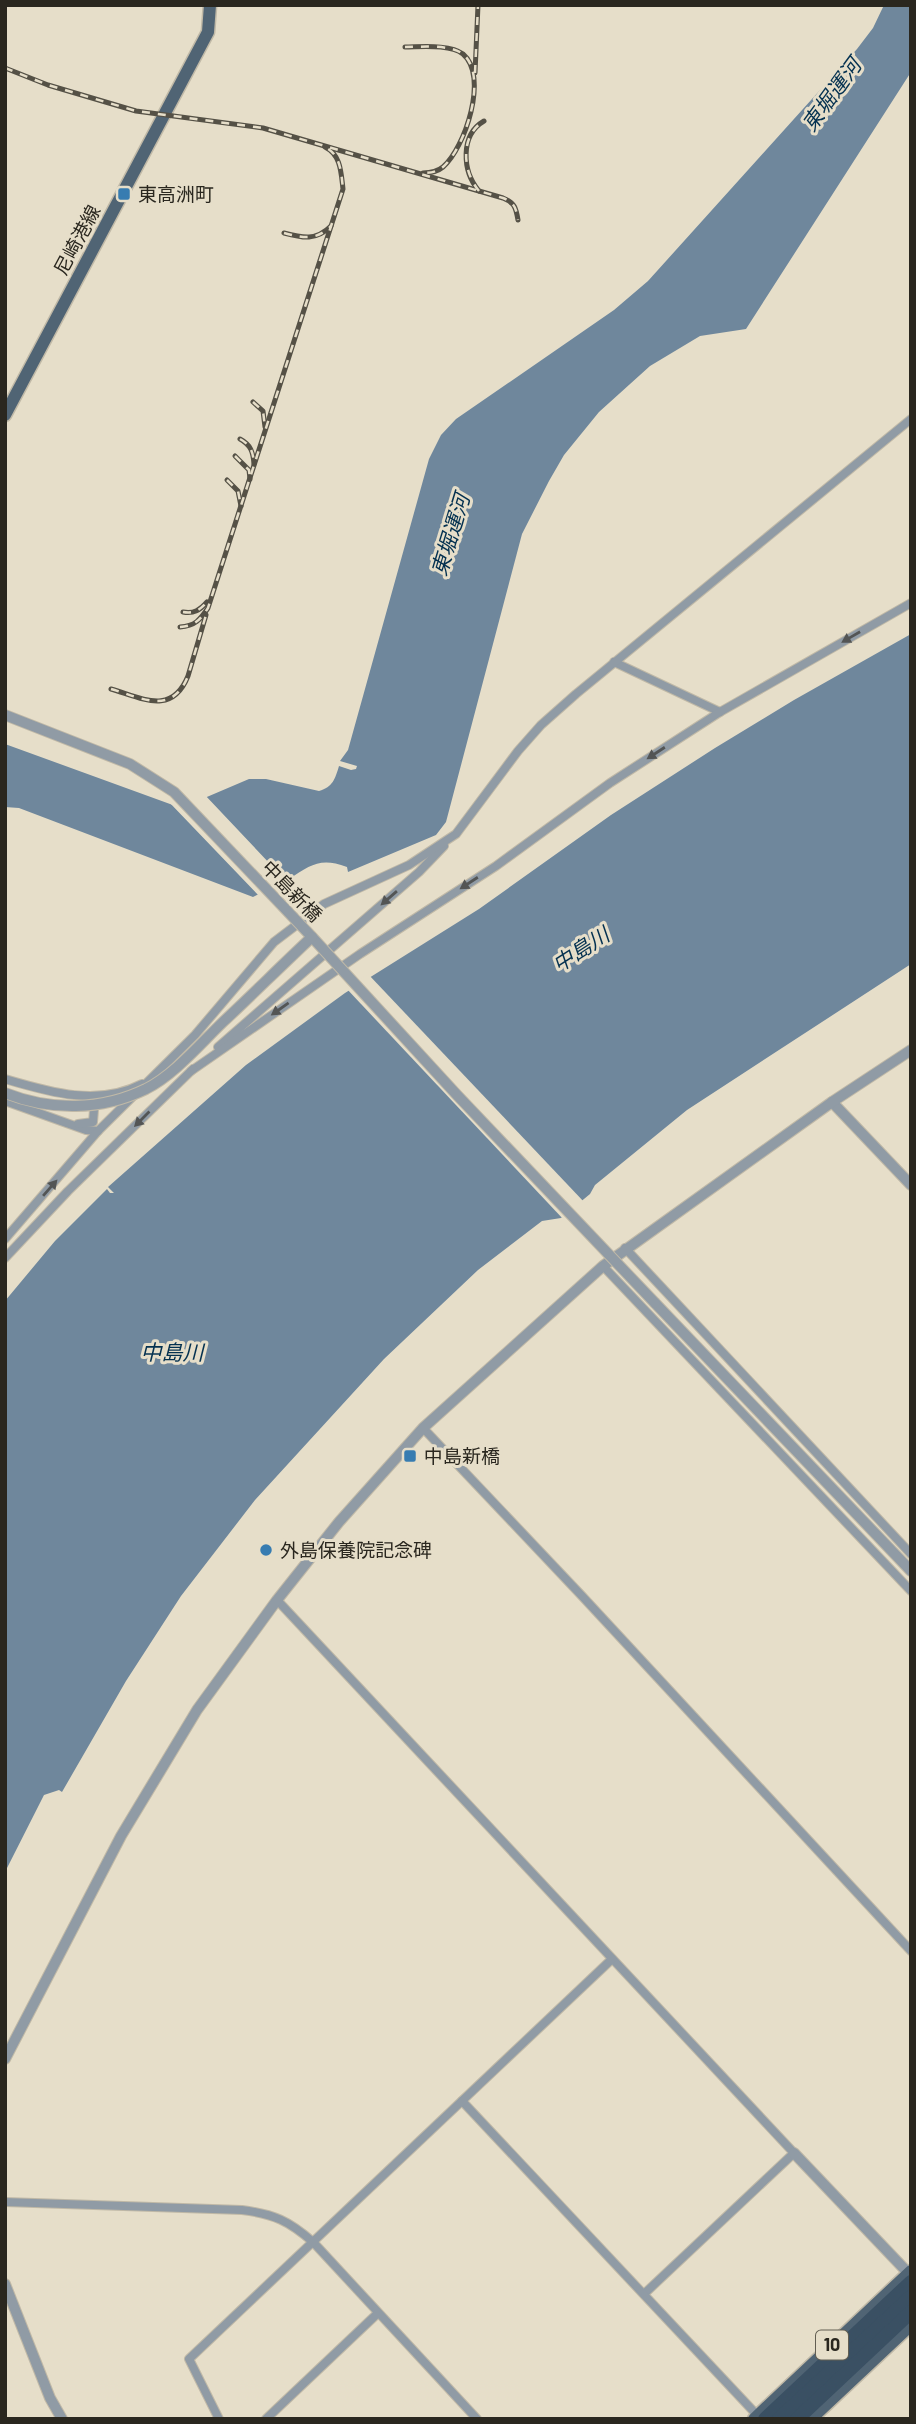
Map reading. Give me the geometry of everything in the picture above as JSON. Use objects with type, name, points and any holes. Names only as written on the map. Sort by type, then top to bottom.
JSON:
[{"type":"highway","points":[[759,2418],[910,2276]]},
{"type":"highway","points":[[797,2419],[911,2297]]},
{"type":"highway","points":[[859,2352],[911,2303]]},
{"type":"highway","points":[[779,2419],[911,2312]]},
{"type":"main road","name":"尼崎港線","points":[[5,415],[208,32],[210,5]]},
{"type":"main road","name":"10","points":[[810,2419],[911,2325]]},
{"type":"street","points":[[5,1258],[68,1191],[191,1071],[419,872],[456,834],[518,751],[541,725],[911,419]]},
{"type":"street","points":[[191,1071],[360,954],[496,866],[610,783],[720,712],[911,603]]},
{"type":"street","points":[[614,662],[720,712]]},
{"type":"street","name":"中島新橋","points":[[5,715],[130,764],[174,792],[457,1095],[911,1571]]},
{"type":"street","points":[[5,1239],[97,1130],[195,1035],[274,942],[324,904],[409,865],[456,834]]},
{"type":"street","points":[[5,1093],[53,1106],[82,1106],[111,1102],[147,1088],[177,1066],[312,937]]},
{"type":"street","points":[[5,2059],[121,1836],[197,1710],[276,1600],[339,1522],[423,1428],[625,1248],[832,1102],[911,1050]]},
{"type":"street","points":[[5,1079],[51,1093],[73,1096],[122,1092],[149,1080]]},
{"type":"street","points":[[58,1121],[82,1125],[93,1122],[94,1110],[91,1105],[73,1096]]},
{"type":"street","points":[[5,1101],[86,1130],[97,1130]]},
{"type":"street","points":[[832,1102],[911,1185]]},
{"type":"street","points":[[625,1248],[911,1554]]},
{"type":"street","points":[[603,1266],[911,1591]]},
{"type":"street","points":[[423,1428],[582,1595],[911,1951]]},
{"type":"street","points":[[276,1600],[910,2276]]},
{"type":"street","points":[[219,2419],[190,2360],[612,1959]]},
{"type":"street","points":[[462,2101],[759,2418]]},
{"type":"street","points":[[644,2294],[794,2153]]},
{"type":"street","points":[[5,2202],[263,2213],[289,2223],[313,2242],[477,2419]]},
{"type":"street","points":[[5,2284],[50,2399],[62,2419]]},
{"type":"street","points":[[266,2419],[379,2314]]},
{"type":"water","name":"東堀運河","points":[[884,5],[911,5],[911,72],[746,329],[700,336],[650,366],[599,412],[564,455],[549,481],[522,534],[446,822],[436,835],[348,872],[347,867],[338,864],[316,864],[253,897],[19,808],[5,807],[5,744],[181,808],[249,779],[266,779],[319,791],[333,782],[339,766],[356,769],[357,766],[340,761],[348,750],[429,459],[441,435],[456,419],[614,310],[648,281],[857,49],[873,28]]},
{"type":"water","name":"中島川","points":[[911,634],[911,964],[687,1110],[595,1185],[590,1194],[561,1218],[542,1221],[478,1270],[384,1359],[255,1500],[181,1596],[126,1681],[62,1792],[59,1790],[44,1795],[5,1872],[5,1301],[55,1241],[107,1189],[114,1193],[108,1187],[246,1065],[345,993],[479,909],[611,815],[794,700]]},
{"type":"pier","points":[[204,794],[289,884],[260,897],[168,801],[186,805]]},
{"type":"pier","points":[[368,974],[585,1203],[564,1220],[346,988]]},
{"type":"railway","points":[[475,73],[478,5]]},
{"type":"railway","points":[[405,47],[435,47],[457,51],[471,64],[474,78],[471,112],[459,144],[443,167],[423,173]]},
{"type":"railway","points":[[5,68],[48,85],[136,111],[263,128],[503,198],[514,206],[518,220]]},
{"type":"railway","points":[[479,191],[469,174],[466,154],[471,135],[484,121]]},
{"type":"railway","points":[[180,627],[197,622],[208,608],[343,189],[337,159],[325,147]]},
{"type":"railway","points":[[284,233],[309,237],[320,234],[331,226]]},
{"type":"railway","points":[[253,402],[263,411],[265,427]]},
{"type":"railway","points":[[240,439],[251,449],[254,464]]},
{"type":"railway","points":[[235,456],[249,470],[250,479]]},
{"type":"railway","points":[[227,480],[238,491],[241,506]]},
{"type":"railway","points":[[183,612],[196,611],[207,602]]},
{"type":"railway","points":[[111,689],[155,701],[174,696],[188,676],[206,615]]},
{"type":"place","name":"東高洲町","points":[[124,194]]},
{"type":"place","name":"中島新橋","points":[[410,1456]]},
{"type":"place","name":"外島保養院記念碑","points":[[266,1550]]}]
